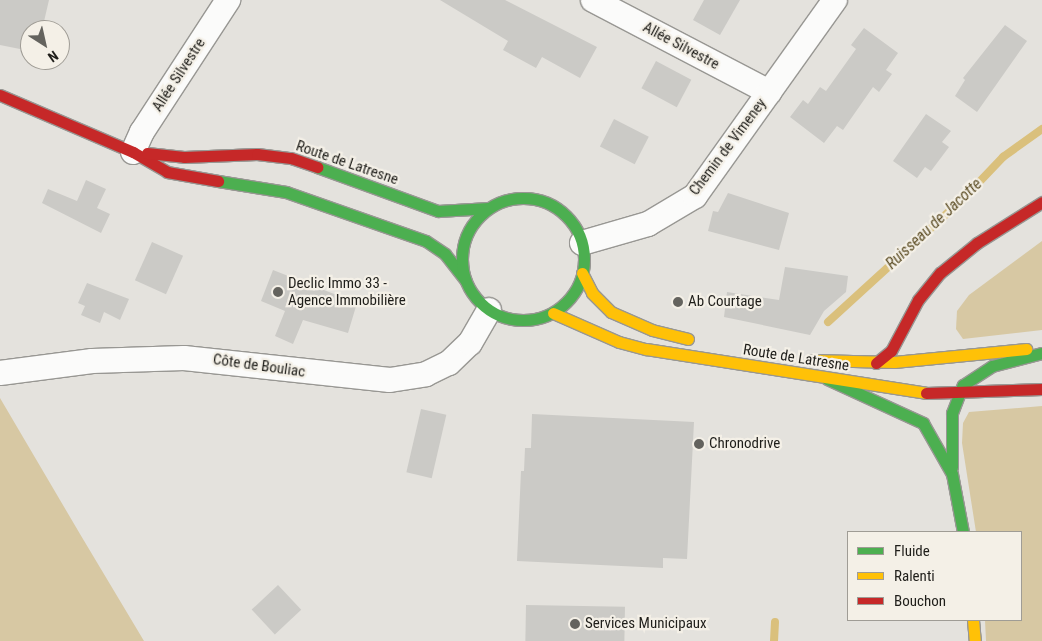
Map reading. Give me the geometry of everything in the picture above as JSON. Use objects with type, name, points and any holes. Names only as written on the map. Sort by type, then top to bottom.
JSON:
[{"type":"main road","name":"Route de Latresne","points":[[0,95],[133,152],[166,172],[286,192],[426,241],[445,254],[466,280]]},
{"type":"main road","name":"Route de Latresne","points":[[133,152],[184,156],[238,154],[291,158],[438,211],[454,213],[489,208]]},
{"type":"main road","points":[[516,199],[545,202],[574,225],[582,243],[582,273],[568,301],[553,313],[521,320],[489,310],[475,297],[466,280],[462,260],[465,240],[474,222],[489,208],[516,199]]},
{"type":"main road","points":[[876,363],[891,350],[918,300],[940,273],[977,243],[1042,202]]},
{"type":"main road","points":[[582,273],[592,293],[611,312],[652,330],[697,341]]},
{"type":"main road","name":"Route de Latresne","points":[[553,313],[619,342],[646,349],[827,379],[958,394],[1042,389]]},
{"type":"main road","name":"Route de Latresne","points":[[800,359],[876,363],[1042,348]]},
{"type":"main road","points":[[963,531],[952,474],[952,413],[958,394],[980,371],[1042,353]]},
{"type":"main road","points":[[827,379],[923,423],[952,474]]},
{"type":"main road","points":[[973,621],[975,641]]},
{"type":"street","name":"Allée Silvestre","points":[[133,152],[142,132],[228,0]]},
{"type":"street","name":"Allée Silvestre","points":[[593,0],[769,92]]},
{"type":"street","name":"Chemin de Vimeney","points":[[582,243],[661,219],[695,196],[835,0]]},
{"type":"street","points":[[236,184],[238,154]]},
{"type":"street","name":"Côte de Bouliac","points":[[0,373],[92,361],[184,358],[390,380],[426,374],[449,363],[470,342],[489,310]]},
{"type":"shaded area","points":[[1042,241],[1042,330],[963,339],[956,329],[957,311],[969,295]]},
{"type":"shaded area","points":[[0,398],[80,534],[144,641],[0,641]]},
{"type":"shaded area","points":[[1042,406],[1042,641],[986,641],[985,621],[1022,621],[1022,531],[976,531],[962,443],[963,423],[969,412]]},
{"type":"building","points":[[0,0],[49,0],[44,20],[20,20],[20,49],[0,45]]},
{"type":"building","points":[[440,0],[505,0],[597,47],[580,78],[542,57],[536,68],[503,50],[508,41]]},
{"type":"building","points":[[704,0],[740,0],[720,35],[693,20]]},
{"type":"building","points":[[1005,25],[1027,41],[977,112],[955,96],[965,80],[963,78]]},
{"type":"building","points":[[864,28],[898,53],[886,70],[892,74],[879,92],[873,87],[843,130],[837,126],[824,143],[790,117],[803,100],[808,104],[820,87],[826,91],[856,49],[851,45]]},
{"type":"building","points":[[656,61],[691,80],[677,107],[641,88]]},
{"type":"building","points":[[926,114],[951,131],[942,142],[949,147],[931,171],[925,167],[917,178],[893,161]]},
{"type":"building","points":[[614,119],[649,137],[635,164],[600,147]]},
{"type":"building","points":[[86,180],[106,189],[97,208],[110,214],[101,233],[42,203],[48,189],[77,201]]},
{"type":"building","points":[[728,193],[789,213],[779,250],[708,231],[713,211],[718,212]]},
{"type":"building","points":[[152,242],[183,256],[166,294],[135,280]]},
{"type":"building","points":[[785,267],[848,276],[846,292],[824,311],[810,335],[724,317],[727,292],[779,300]]},
{"type":"building","points":[[273,270],[357,303],[348,333],[303,320],[293,344],[275,336],[285,311],[261,301]]},
{"type":"building","points":[[87,283],[129,299],[120,320],[104,312],[100,323],[81,315],[85,306],[78,303]]},
{"type":"building","points":[[421,409],[446,415],[432,478],[406,472]]},
{"type":"building","points":[[532,414],[694,422],[687,559],[663,558],[663,568],[517,561],[521,471],[524,471],[525,448],[531,448]]},
{"type":"building","points":[[278,585],[301,610],[275,634],[252,610]]},
{"type":"building","name":"Services Municipaux","points":[[526,605],[625,607],[624,641],[525,641]]},
{"type":"waterway","name":"Ruisseau de Jacotte","points":[[828,322],[964,198],[1003,157],[1042,129]]},
{"type":"waterway","name":"Ruisseau de Jacotte","points":[[774,641],[775,622]]},
{"type":"traffic: fast","points":[[317,167],[438,211],[489,208]]},
{"type":"traffic: fast","points":[[218,181],[286,192],[426,241],[445,254],[465,280]]},
{"type":"traffic: fast","points":[[523,198],[535,199],[546,203],[557,208],[566,216],[574,225],[579,236],[583,247],[584,259],[583,271],[579,282],[574,293],[566,302],[557,310],[546,315],[535,319],[523,320],[511,319],[500,315],[489,310],[480,302],[472,293],[467,282],[463,271],[462,259],[463,247],[467,236],[472,225],[480,216],[489,208],[500,203],[511,199],[523,198]]},
{"type":"traffic: fast","points":[[952,467],[952,413],[963,385],[992,366],[1042,353]]},
{"type":"traffic: fast","points":[[827,379],[923,423],[952,474],[963,531]]},
{"type":"traffic: slow","points":[[582,273],[592,293],[611,312],[652,330],[688,339]]},
{"type":"traffic: slow","points":[[553,313],[619,342],[646,349],[926,393]]},
{"type":"traffic: slow","points":[[812,360],[894,362],[1026,349]]},
{"type":"traffic: slow","points":[[973,621],[975,641]]},
{"type":"traffic: jam","points":[[0,95],[133,152],[167,172],[218,181]]},
{"type":"traffic: jam","points":[[147,153],[184,157],[257,154],[291,158],[317,167]]},
{"type":"traffic: jam","points":[[876,363],[891,351],[918,300],[940,273],[977,243],[1042,202]]},
{"type":"traffic: jam","points":[[926,393],[1042,389]]},
{"type":"place","name":"Declic Immo 33 - Agence Immobilière","points":[[278,292]]},
{"type":"place","name":"Ab Courtage","points":[[678,302]]},
{"type":"place","name":"Chronodrive","points":[[699,444]]},
{"type":"place","name":"Services Municipaux","points":[[575,624]]}]
